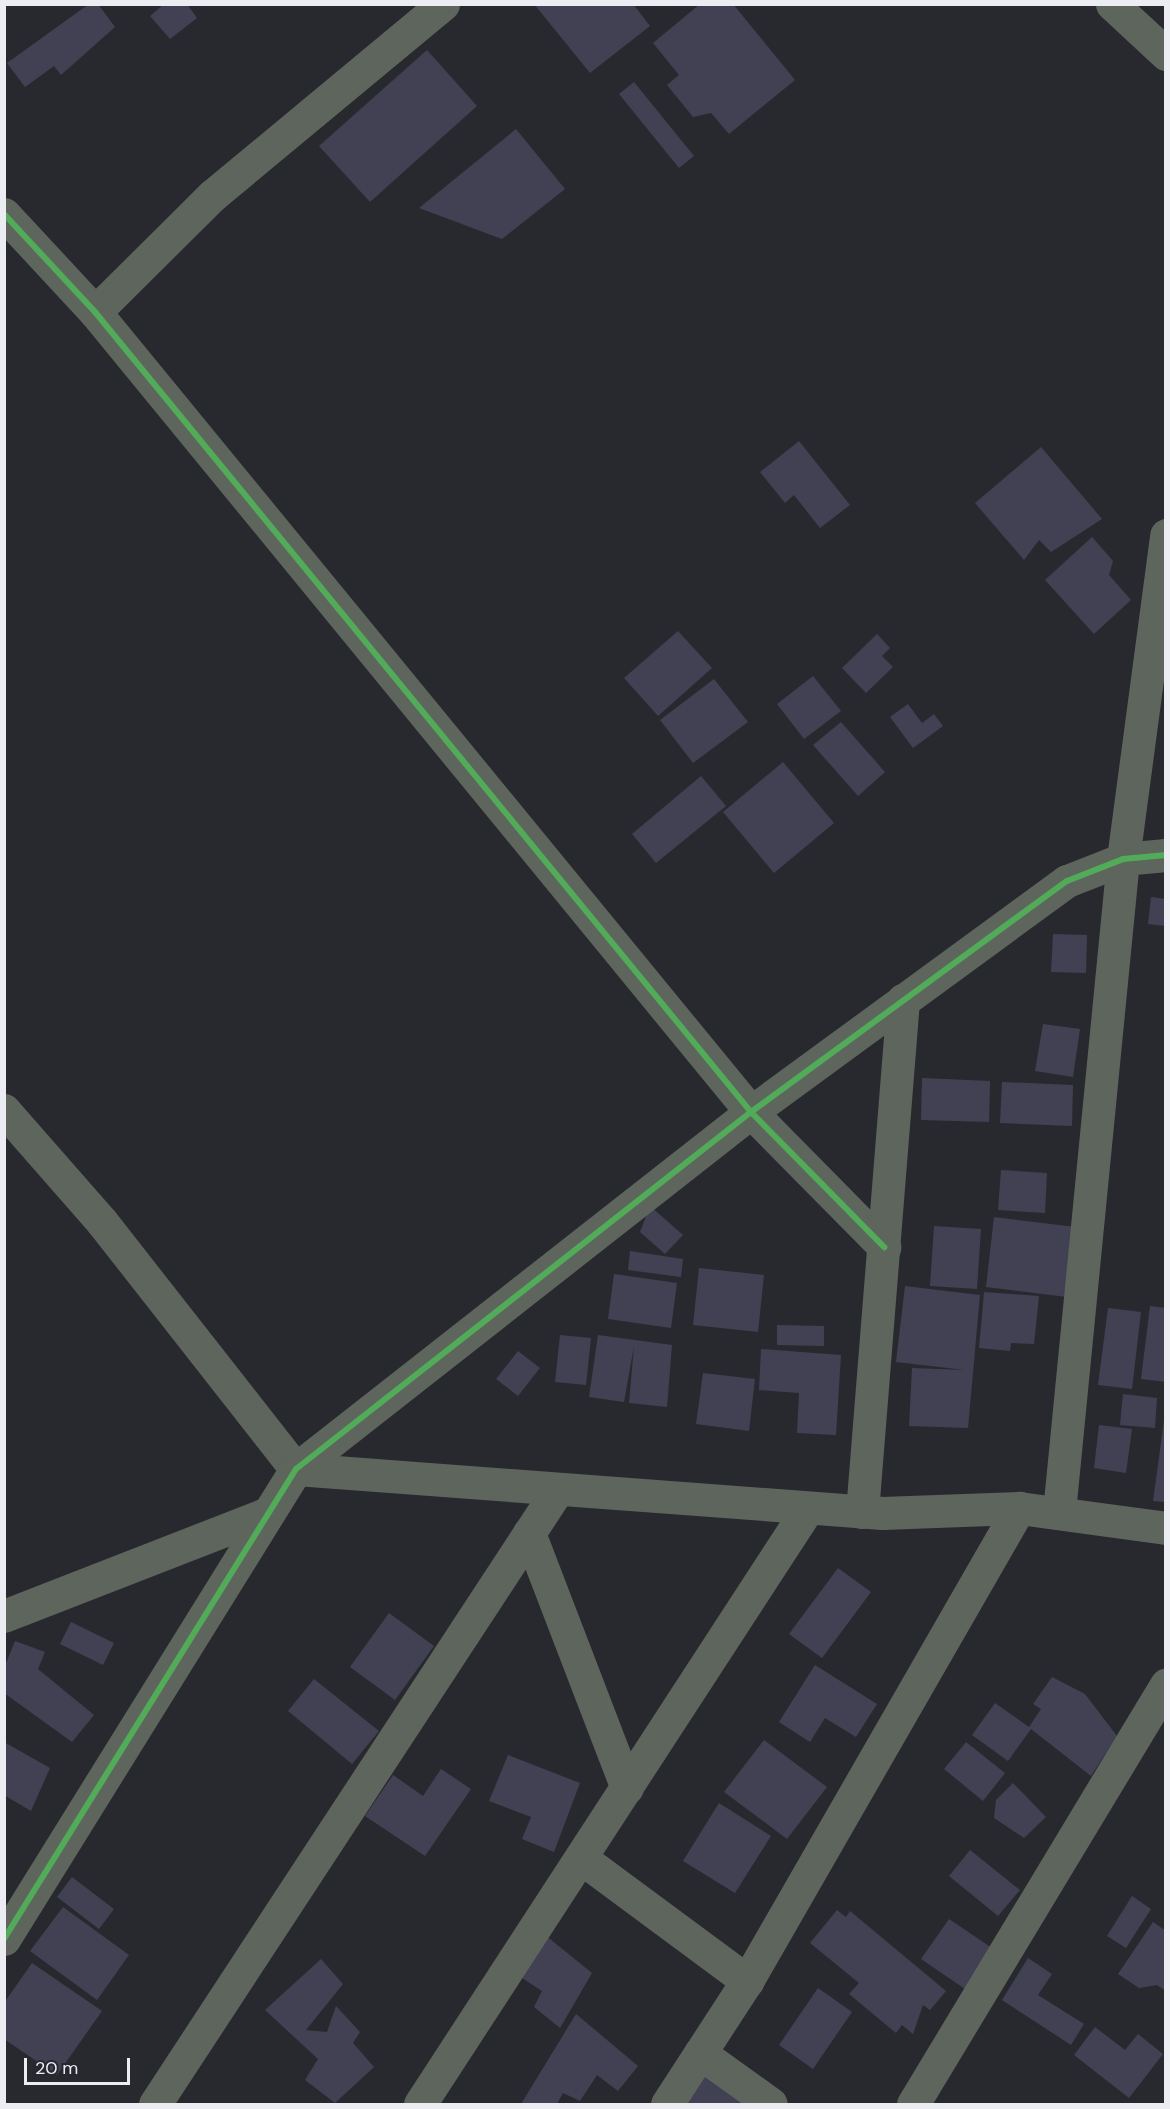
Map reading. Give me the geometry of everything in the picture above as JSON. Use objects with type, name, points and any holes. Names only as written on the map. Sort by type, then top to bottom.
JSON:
[{"type":"street","points":[[95,312],[213,195],[443,4]]},
{"type":"street","points":[[1112,4],[1166,54]]},
{"type":"street","points":[[4,214],[95,312],[751,1112],[884,1247]]},
{"type":"street","points":[[1059,1512],[1123,859],[1166,535]]},
{"type":"street","points":[[4,1939],[296,1468],[751,1112],[1067,881],[1123,859],[1166,855]]},
{"type":"street","points":[[862,1512],[903,1000]]},
{"type":"street","points":[[4,1110],[102,1222],[296,1468],[862,1512],[1019,1508],[1166,1528]]},
{"type":"street","points":[[155,2104],[558,1489]]},
{"type":"street","points":[[420,2104],[808,1508]]},
{"type":"street","points":[[666,2104],[747,1981],[1019,1508]]},
{"type":"street","points":[[4,1616],[268,1512]]},
{"type":"street","points":[[529,1533],[627,1788]]},
{"type":"street","points":[[912,2104],[1166,1684]]},
{"type":"street","points":[[581,1858],[747,1981]]},
{"type":"street","points":[[700,2053],[771,2104]]},
{"type":"building","points":[[89,4],[98,4],[115,27],[61,75],[54,66],[25,87],[7,63]]},
{"type":"building","points":[[164,4],[187,4],[197,18],[170,39],[150,16]]},
{"type":"building","points":[[534,4],[633,4],[650,26],[590,73]]},
{"type":"building","points":[[700,4],[733,4],[795,80],[729,134],[711,113],[693,117],[667,85],[679,75],[653,43]]},
{"type":"building","points":[[427,50],[477,106],[370,202],[319,146]]},
{"type":"building","points":[[634,82],[694,156],[679,168],[619,94]]},
{"type":"building","points":[[516,129],[565,189],[502,239],[419,208]]},
{"type":"building","points":[[799,441],[850,505],[820,528],[794,495],[785,503],[760,472]]},
{"type":"building","points":[[1041,447],[1102,519],[1051,552],[1039,540],[1024,560],[975,503]]},
{"type":"building","points":[[1092,537],[1113,561],[1109,575],[1131,600],[1094,634],[1045,580]]},
{"type":"building","points":[[678,631],[712,668],[658,716],[624,678]]},
{"type":"building","points":[[877,634],[890,648],[882,656],[893,667],[866,693],[842,668]]},
{"type":"building","points":[[813,676],[841,711],[804,739],[777,704]]},
{"type":"building","points":[[714,679],[748,722],[693,763],[660,720]]},
{"type":"building","points":[[908,704],[922,723],[934,714],[943,726],[913,748],[890,717]]},
{"type":"building","points":[[841,722],[885,772],[858,796],[813,745]]},
{"type":"building","points":[[783,762],[834,823],[774,873],[723,812]]},
{"type":"building","points":[[701,776],[726,806],[656,863],[632,834]]},
{"type":"building","points":[[1151,897],[1166,899],[1166,926],[1148,924]]},
{"type":"building","points":[[1053,934],[1087,935],[1086,973],[1051,972]]},
{"type":"building","points":[[1043,1024],[1080,1029],[1073,1077],[1035,1071]]},
{"type":"building","points":[[922,1078],[990,1081],[989,1122],[921,1120]]},
{"type":"building","points":[[1002,1082],[1073,1085],[1072,1126],[1000,1123]]},
{"type":"building","points":[[1001,1170],[1047,1173],[1045,1213],[998,1210]]},
{"type":"building","points":[[650,1206],[683,1235],[665,1254],[640,1232]]},
{"type":"building","points":[[994,1217],[1075,1227],[1067,1297],[986,1287]]},
{"type":"building","points":[[934,1226],[981,1229],[977,1289],[930,1286]]},
{"type":"building","points":[[630,1251],[683,1259],[681,1277],[628,1270]]},
{"type":"building","points":[[699,1268],[764,1275],[758,1332],[693,1325]]},
{"type":"building","points":[[614,1274],[677,1283],[671,1328],[608,1319]]},
{"type":"building","points":[[905,1286],[980,1295],[968,1428],[909,1426],[912,1368],[965,1370],[896,1362]]},
{"type":"building","points":[[984,1292],[1039,1296],[1034,1344],[1011,1343],[1010,1351],[979,1348]]},
{"type":"building","points":[[1150,1306],[1166,1308],[1166,1382],[1141,1379]]},
{"type":"building","points":[[1108,1308],[1141,1312],[1132,1389],[1098,1385]]},
{"type":"building","points":[[777,1325],[824,1326],[824,1346],[777,1345]]},
{"type":"building","points":[[560,1335],[591,1338],[586,1385],[555,1382]]},
{"type":"building","points":[[598,1335],[672,1345],[667,1407],[629,1403],[634,1346],[624,1402],[589,1397]]},
{"type":"building","points":[[761,1349],[841,1355],[836,1435],[797,1433],[799,1393],[759,1390]]},
{"type":"building","points":[[518,1351],[540,1368],[518,1396],[496,1379]]},
{"type":"building","points":[[703,1373],[755,1379],[749,1431],[696,1424]]},
{"type":"building","points":[[1123,1394],[1157,1398],[1155,1428],[1120,1425]]},
{"type":"building","points":[[1166,1406],[1166,1502],[1153,1501]]},
{"type":"building","points":[[1099,1425],[1132,1429],[1126,1473],[1094,1468]]},
{"type":"building","points":[[838,1568],[871,1592],[822,1658],[789,1634]]},
{"type":"building","points":[[389,1613],[434,1646],[395,1700],[350,1667]]},
{"type":"building","points":[[71,1622],[114,1643],[103,1665],[60,1644]]},
{"type":"building","points":[[15,1641],[45,1652],[38,1669],[94,1715],[72,1742],[4,1693],[4,1668]]},
{"type":"building","points":[[815,1665],[877,1704],[856,1737],[825,1718],[810,1742],[779,1722]]},
{"type":"building","points":[[1052,1677],[1085,1694],[1117,1736],[1091,1776],[1031,1729],[1008,1761],[972,1735],[995,1703],[1029,1727],[1041,1709],[1033,1704]]},
{"type":"building","points":[[314,1679],[379,1731],[352,1764],[288,1711]]},
{"type":"building","points":[[764,1740],[827,1787],[787,1839],[724,1792]]},
{"type":"building","points":[[4,1742],[50,1768],[31,1811],[4,1795]]},
{"type":"building","points":[[966,1742],[1005,1773],[983,1801],[944,1769]]},
{"type":"building","points":[[508,1755],[580,1783],[554,1852],[522,1839],[531,1817],[489,1801]]},
{"type":"building","points":[[441,1769],[471,1789],[425,1856],[365,1816],[393,1775],[423,1796]]},
{"type":"building","points":[[1013,1783],[1046,1817],[1024,1838],[994,1818],[996,1800]]},
{"type":"building","points":[[719,1803],[771,1836],[735,1893],[683,1861]]},
{"type":"building","points":[[970,1850],[1020,1890],[998,1916],[949,1876]]},
{"type":"building","points":[[72,1877],[114,1909],[99,1929],[57,1897]]},
{"type":"building","points":[[1132,1896],[1151,1909],[1126,1948],[1107,1936]]},
{"type":"building","points":[[63,1907],[129,1955],[97,2000],[30,1951]]},
{"type":"building","points":[[837,1910],[846,1917],[850,1911],[946,1991],[930,2010],[923,2005],[913,2034],[902,2025],[896,2033],[849,1994],[859,1983],[810,1943]]},
{"type":"building","points":[[949,1919],[992,1948],[965,1989],[921,1959]]},
{"type":"building","points":[[1153,1922],[1166,1931],[1166,1991],[1157,1985],[1139,1988],[1118,1974]]},
{"type":"building","points":[[545,1935],[592,1973],[560,2028],[534,2007],[542,1991],[516,1974]]},
{"type":"building","points":[[1028,1958],[1052,1974],[1038,1995],[1084,2024],[1071,2045],[1002,2000]]},
{"type":"building","points":[[321,1959],[343,1984],[306,2030],[327,2032],[336,2006],[360,2032],[353,2043],[374,2067],[335,2103],[305,2080],[318,2059],[265,2010]]},
{"type":"building","points":[[32,1963],[102,2011],[57,2075],[4,2039],[4,2003]]},
{"type":"building","points":[[818,1988],[852,2012],[813,2069],[779,2045]]},
{"type":"building","points":[[576,2014],[638,2066],[618,2091],[597,2075],[580,2101],[563,2093],[557,2104],[521,2104]]},
{"type":"building","points":[[1095,2027],[1125,2050],[1138,2034],[1163,2054],[1129,2098],[1074,2055]]},
{"type":"building","points":[[703,2069],[752,2104],[680,2104]]},
{"type":"cycle path","points":[[4,214],[95,312],[751,1112],[884,1247]]},
{"type":"cycle path","points":[[4,1939],[296,1469],[751,1112],[1067,881],[1123,859],[1166,855]]}]
